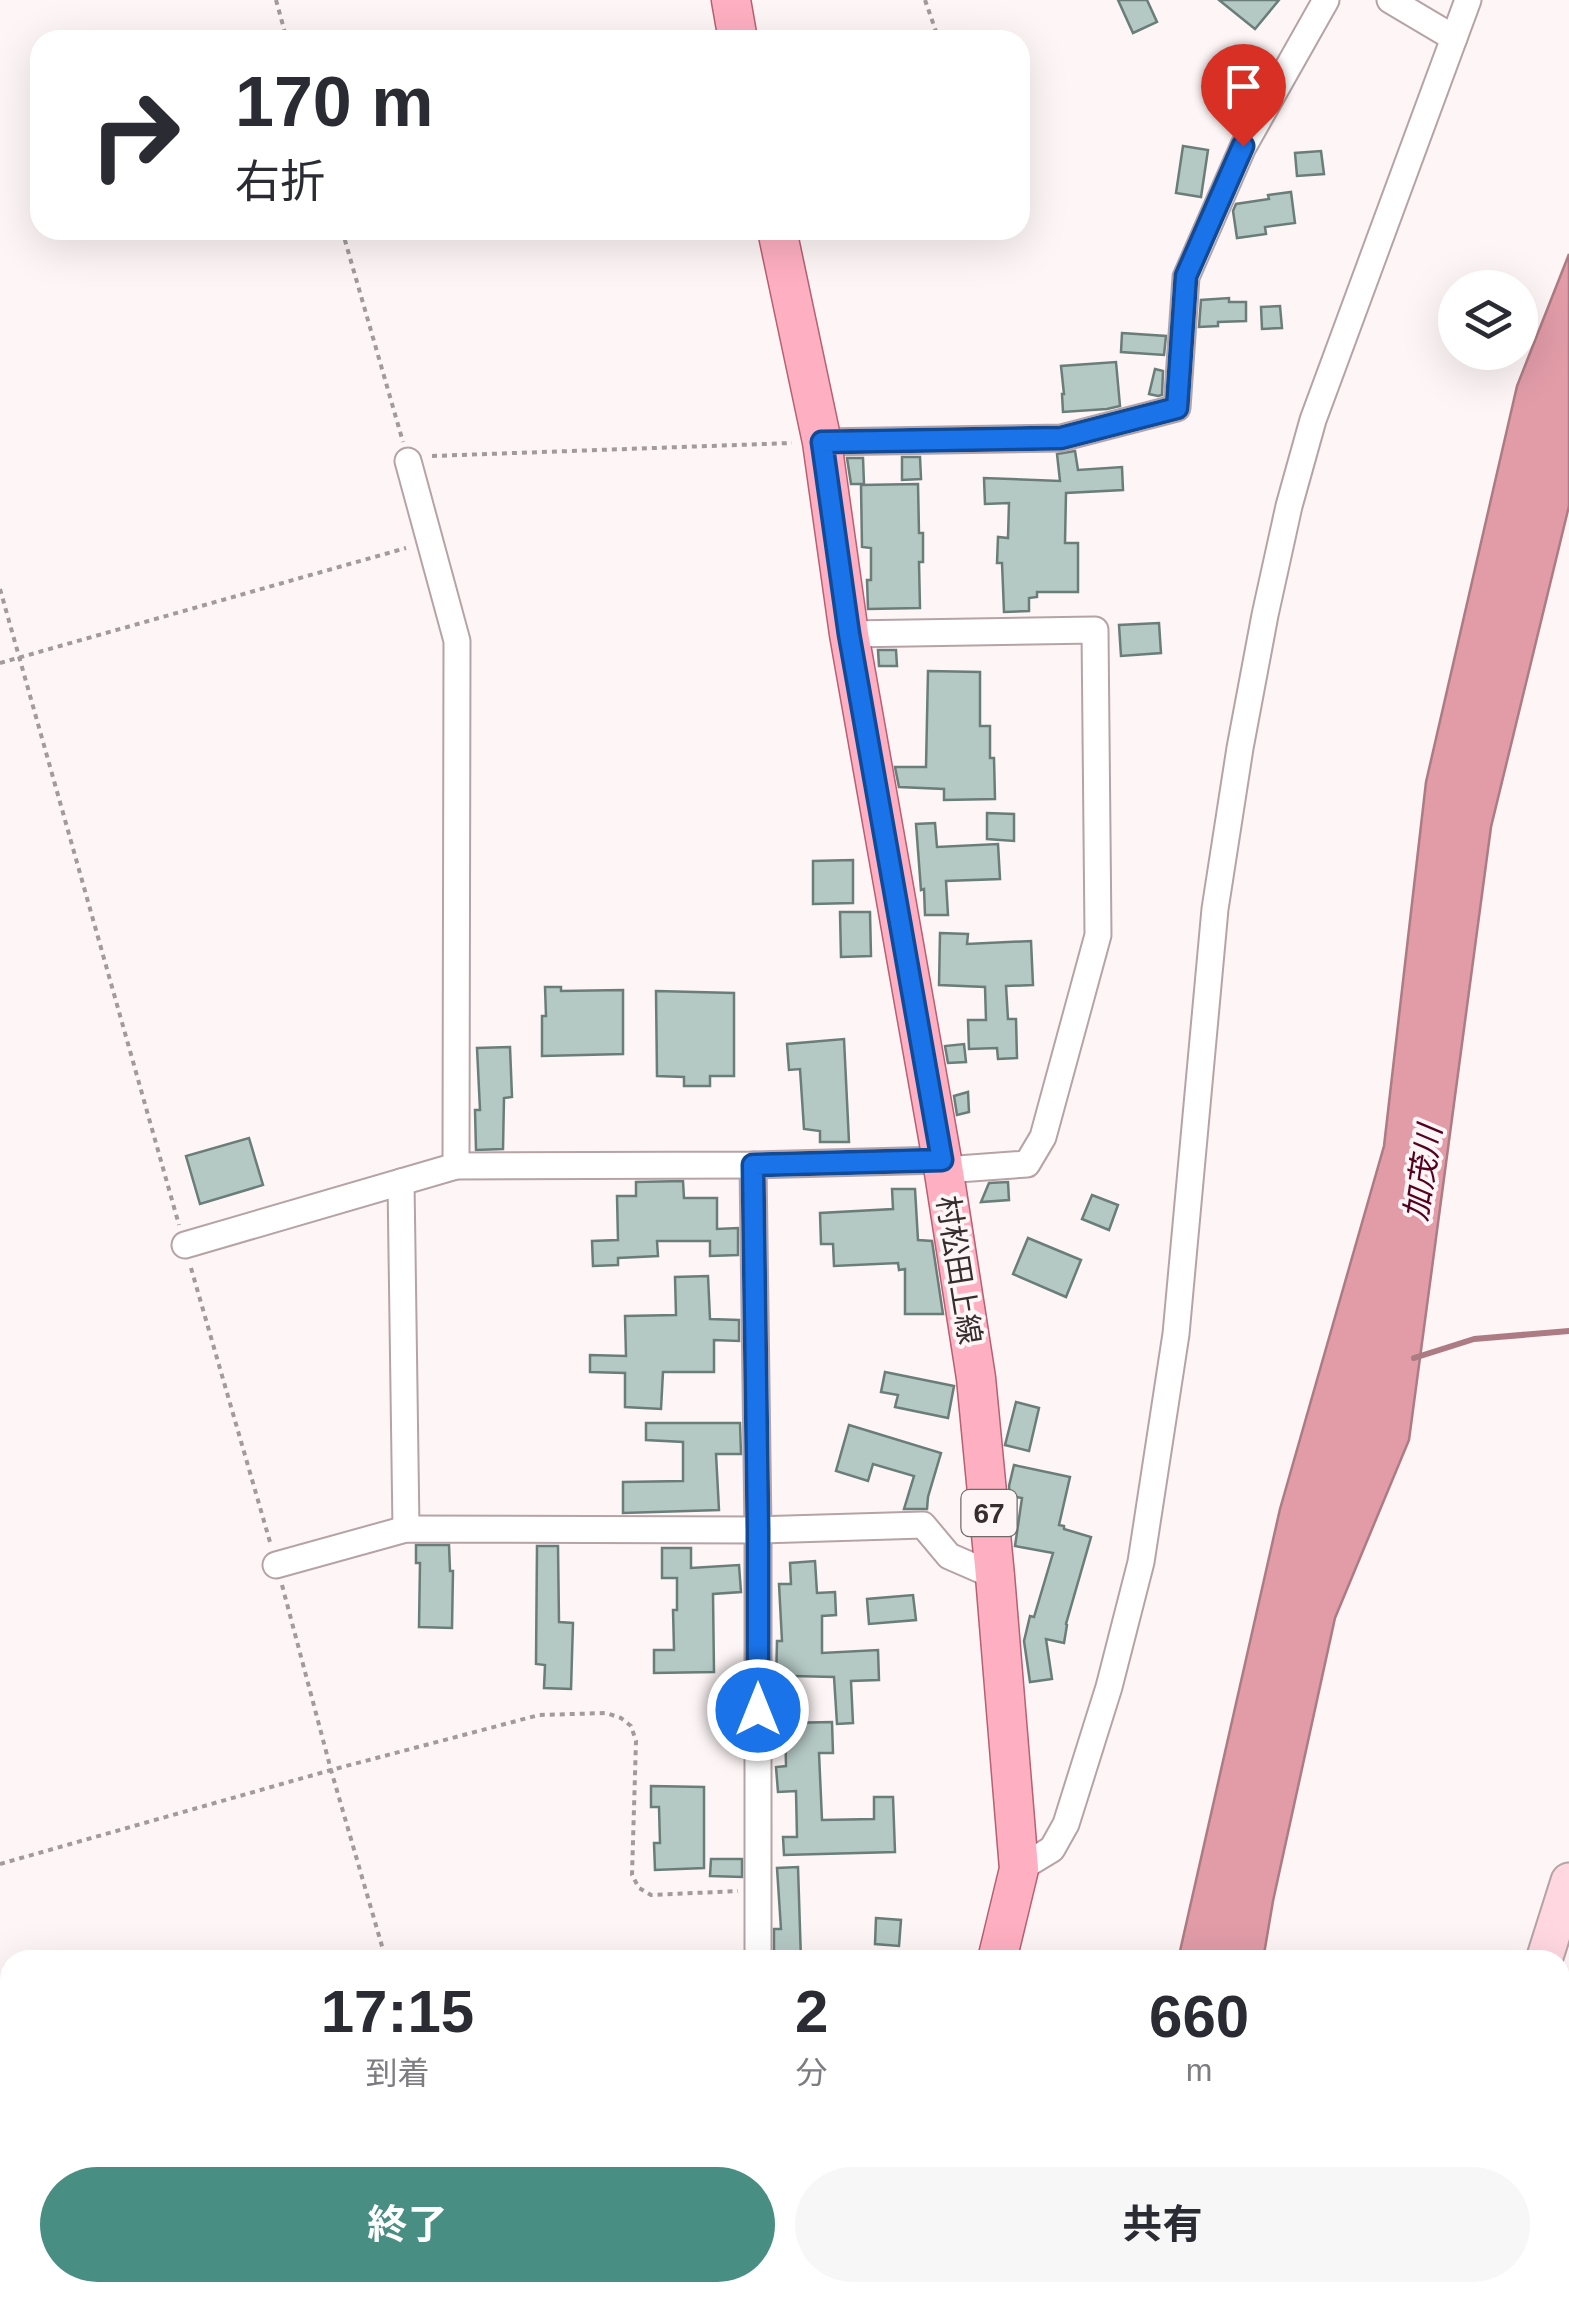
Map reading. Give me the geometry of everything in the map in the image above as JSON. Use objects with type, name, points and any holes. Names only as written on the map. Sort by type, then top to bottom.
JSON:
[{"type":"main road","points":[[730,0],[736,30]]},
{"type":"main road","name":"村松田上線","points":[[779,240],[822,442],[849,634],[943,1164],[976,1378],[1019,1869],[999,1950]]},
{"type":"street","points":[[822,442],[1061,438],[1177,408],[1186,276],[1243,146],[1326,0]]},
{"type":"street","points":[[1390,0],[1454,38]]},
{"type":"street","points":[[1019,1869],[1052,1849],[1066,1824],[1109,1687],[1142,1562],[1176,1334],[1215,909],[1264,615],[1289,506],[1314,420],[1468,0]]},
{"type":"street","points":[[408,461],[456,641],[456,1166]]},
{"type":"street","points":[[185,1245],[456,1166],[1027,1164],[1043,1137],[1098,936],[1094,630],[849,634]]},
{"type":"street","points":[[753,1165],[758,1950]]},
{"type":"street","points":[[401,1182],[406,1529]]},
{"type":"street","points":[[276,1564],[406,1529],[758,1530],[922,1525],[949,1556],[995,1576]]},
{"type":"street","points":[[1547,1950],[1569,1881]]},
{"type":"path","points":[[276,0],[284,30]]},
{"type":"path","points":[[926,0],[936,30]]},
{"type":"path","points":[[345,240],[408,461],[440,455],[822,442]]},
{"type":"path","points":[[0,663],[430,542]]},
{"type":"path","points":[[0,589],[383,1950]]},
{"type":"path","points":[[0,1864],[539,1714],[606,1713],[631,1726],[636,1741],[632,1875],[639,1888],[651,1895],[757,1890]]},
{"type":"water","name":"加茂川","points":[[1569,254],[1569,506],[1491,827],[1409,1440],[1335,1618],[1265,1950],[1180,1950],[1280,1509],[1384,1146],[1426,782],[1517,386],[1523,370],[1538,370],[1538,333]]},
{"type":"building","points":[[1118,0],[1147,0],[1157,22],[1133,33]]},
{"type":"building","points":[[1219,0],[1279,0],[1255,29]]},
{"type":"building","points":[[1183,146],[1208,150],[1201,197],[1176,193]]},
{"type":"building","points":[[1321,151],[1324,174],[1297,176],[1295,153]]},
{"type":"building","points":[[1291,192],[1295,223],[1265,227],[1266,234],[1237,238],[1233,211],[1236,204]]},
{"type":"building","points":[[1229,298],[1229,302],[1246,302],[1246,321],[1199,327],[1201,300]]},
{"type":"building","points":[[1280,306],[1282,328],[1262,329],[1261,307]]},
{"type":"building","points":[[1122,333],[1166,336],[1164,355],[1121,352]]},
{"type":"building","points":[[1116,362],[1120,406],[1063,412],[1061,366]]},
{"type":"building","points":[[1155,369],[1163,371],[1162,395],[1158,396],[1149,394]]},
{"type":"building","points":[[1075,451],[1078,470],[1122,467],[1123,490],[1066,493],[1065,543],[1078,543],[1078,592],[1037,592],[1037,597],[1029,598],[1029,611],[1004,612],[1002,563],[997,563],[998,537],[1008,538],[1009,503],[985,504],[984,478],[1060,481],[1057,454]]},
{"type":"building","points":[[902,457],[920,457],[921,479],[902,480]]},
{"type":"building","points":[[847,458],[863,458],[864,484],[851,484]]},
{"type":"building","points":[[918,484],[919,533],[923,533],[920,608],[868,609],[871,548],[862,547],[861,485]]},
{"type":"building","points":[[1159,623],[1161,653],[1121,656],[1119,625]]},
{"type":"building","points":[[878,650],[896,650],[897,666],[879,666]]},
{"type":"building","points":[[928,671],[980,672],[980,726],[990,726],[995,799],[944,800],[944,789],[899,787],[895,767],[926,767]]},
{"type":"building","points":[[987,813],[1014,814],[1014,841],[987,839]]},
{"type":"building","points":[[935,823],[937,847],[998,844],[1000,879],[946,881],[948,915],[925,915],[924,889],[921,890],[916,824]]},
{"type":"building","points":[[853,860],[853,903],[813,904],[813,861]]},
{"type":"building","points":[[840,912],[870,912],[871,956],[841,957]]},
{"type":"building","points":[[940,933],[968,934],[967,944],[1031,941],[1033,985],[1006,986],[1008,1019],[1016,1019],[1017,1058],[998,1059],[997,1048],[969,1049],[968,1020],[986,1020],[985,987],[939,985]]},
{"type":"building","points":[[545,987],[561,987],[561,991],[623,990],[623,1054],[542,1056]]},
{"type":"building","points":[[656,991],[734,993],[734,1076],[710,1076],[710,1086],[684,1086],[684,1077],[657,1076]]},
{"type":"building","points":[[844,1039],[849,1142],[820,1142],[820,1131],[804,1129],[800,1069],[789,1070],[787,1044]]},
{"type":"building","points":[[964,1044],[966,1062],[948,1063],[945,1046]]},
{"type":"building","points":[[510,1047],[512,1097],[504,1098],[503,1149],[476,1150],[475,1110],[480,1110],[477,1048]]},
{"type":"building","points":[[968,1092],[969,1112],[957,1115],[954,1096]]},
{"type":"building","points":[[249,1138],[263,1185],[200,1204],[186,1156]]},
{"type":"building","points":[[683,1181],[684,1198],[717,1198],[717,1229],[738,1228],[738,1255],[710,1256],[710,1241],[657,1241],[658,1256],[618,1258],[618,1265],[593,1266],[592,1241],[618,1240],[617,1196],[636,1196],[636,1182]]},
{"type":"building","points":[[1008,1182],[1009,1200],[981,1202],[989,1183]]},
{"type":"building","points":[[892,1189],[915,1189],[918,1240],[932,1241],[943,1314],[905,1314],[905,1269],[899,1270],[898,1263],[834,1266],[833,1244],[821,1244],[820,1213],[893,1209]]},
{"type":"building","points":[[1092,1195],[1118,1205],[1109,1230],[1082,1219]]},
{"type":"building","points":[[1028,1238],[1081,1260],[1066,1297],[1013,1274]]},
{"type":"building","points":[[708,1276],[710,1319],[739,1320],[739,1341],[714,1340],[714,1372],[663,1372],[661,1409],[625,1407],[625,1373],[590,1372],[590,1355],[626,1356],[625,1316],[676,1315],[675,1277]]},
{"type":"building","points":[[885,1372],[954,1386],[948,1418],[895,1407],[898,1395],[881,1392]]},
{"type":"building","points":[[1016,1402],[1039,1408],[1029,1451],[1005,1445]]},
{"type":"building","points":[[646,1423],[740,1423],[741,1454],[716,1454],[719,1510],[623,1513],[623,1482],[683,1481],[683,1442],[646,1440]]},
{"type":"building","points":[[849,1425],[941,1453],[927,1509],[904,1509],[914,1476],[873,1464],[868,1481],[836,1471]]},
{"type":"building","points":[[1014,1465],[1070,1477],[1059,1525],[1091,1537],[1064,1643],[1046,1639],[1052,1679],[1030,1682],[1024,1641],[1053,1553],[1015,1546],[1022,1498],[1010,1496]]},
{"type":"building","points":[[416,1545],[449,1545],[453,1571],[452,1628],[419,1627],[420,1563],[416,1563]]},
{"type":"building","points":[[537,1546],[558,1546],[559,1622],[573,1623],[571,1689],[544,1688],[545,1665],[536,1664]]},
{"type":"building","points":[[662,1548],[691,1548],[691,1568],[739,1565],[741,1592],[713,1594],[714,1672],[654,1673],[654,1650],[674,1650],[673,1610],[677,1610],[677,1578],[662,1578]]},
{"type":"building","points":[[815,1561],[817,1593],[835,1592],[836,1615],[822,1616],[822,1653],[878,1650],[879,1680],[851,1681],[853,1723],[837,1724],[834,1677],[793,1676],[793,1683],[776,1683],[777,1641],[782,1641],[779,1584],[791,1584],[790,1563]]},
{"type":"building","points":[[913,1595],[916,1620],[869,1624],[867,1599]]},
{"type":"building","points":[[832,1722],[833,1753],[819,1753],[822,1820],[874,1819],[874,1797],[893,1797],[895,1852],[784,1855],[783,1837],[797,1837],[796,1791],[778,1792],[776,1767],[786,1766],[785,1723]]},
{"type":"building","points":[[651,1786],[704,1787],[704,1868],[655,1870],[654,1843],[660,1843],[659,1807],[651,1807]]},
{"type":"building","points":[[711,1859],[742,1859],[742,1877],[710,1876]]},
{"type":"building","points":[[798,1867],[801,1950],[774,1950],[774,1929],[781,1929],[777,1868]]},
{"type":"building","points":[[876,1918],[901,1920],[899,1946],[875,1944]]},
{"type":"waterway","points":[[1414,1358],[1474,1339],[1569,1331]]},
{"type":"route","points":[[758,1710],[753,1165],[942,1160],[849,634],[822,442],[1061,438],[1177,408],[1186,276],[1243,146]]}]
